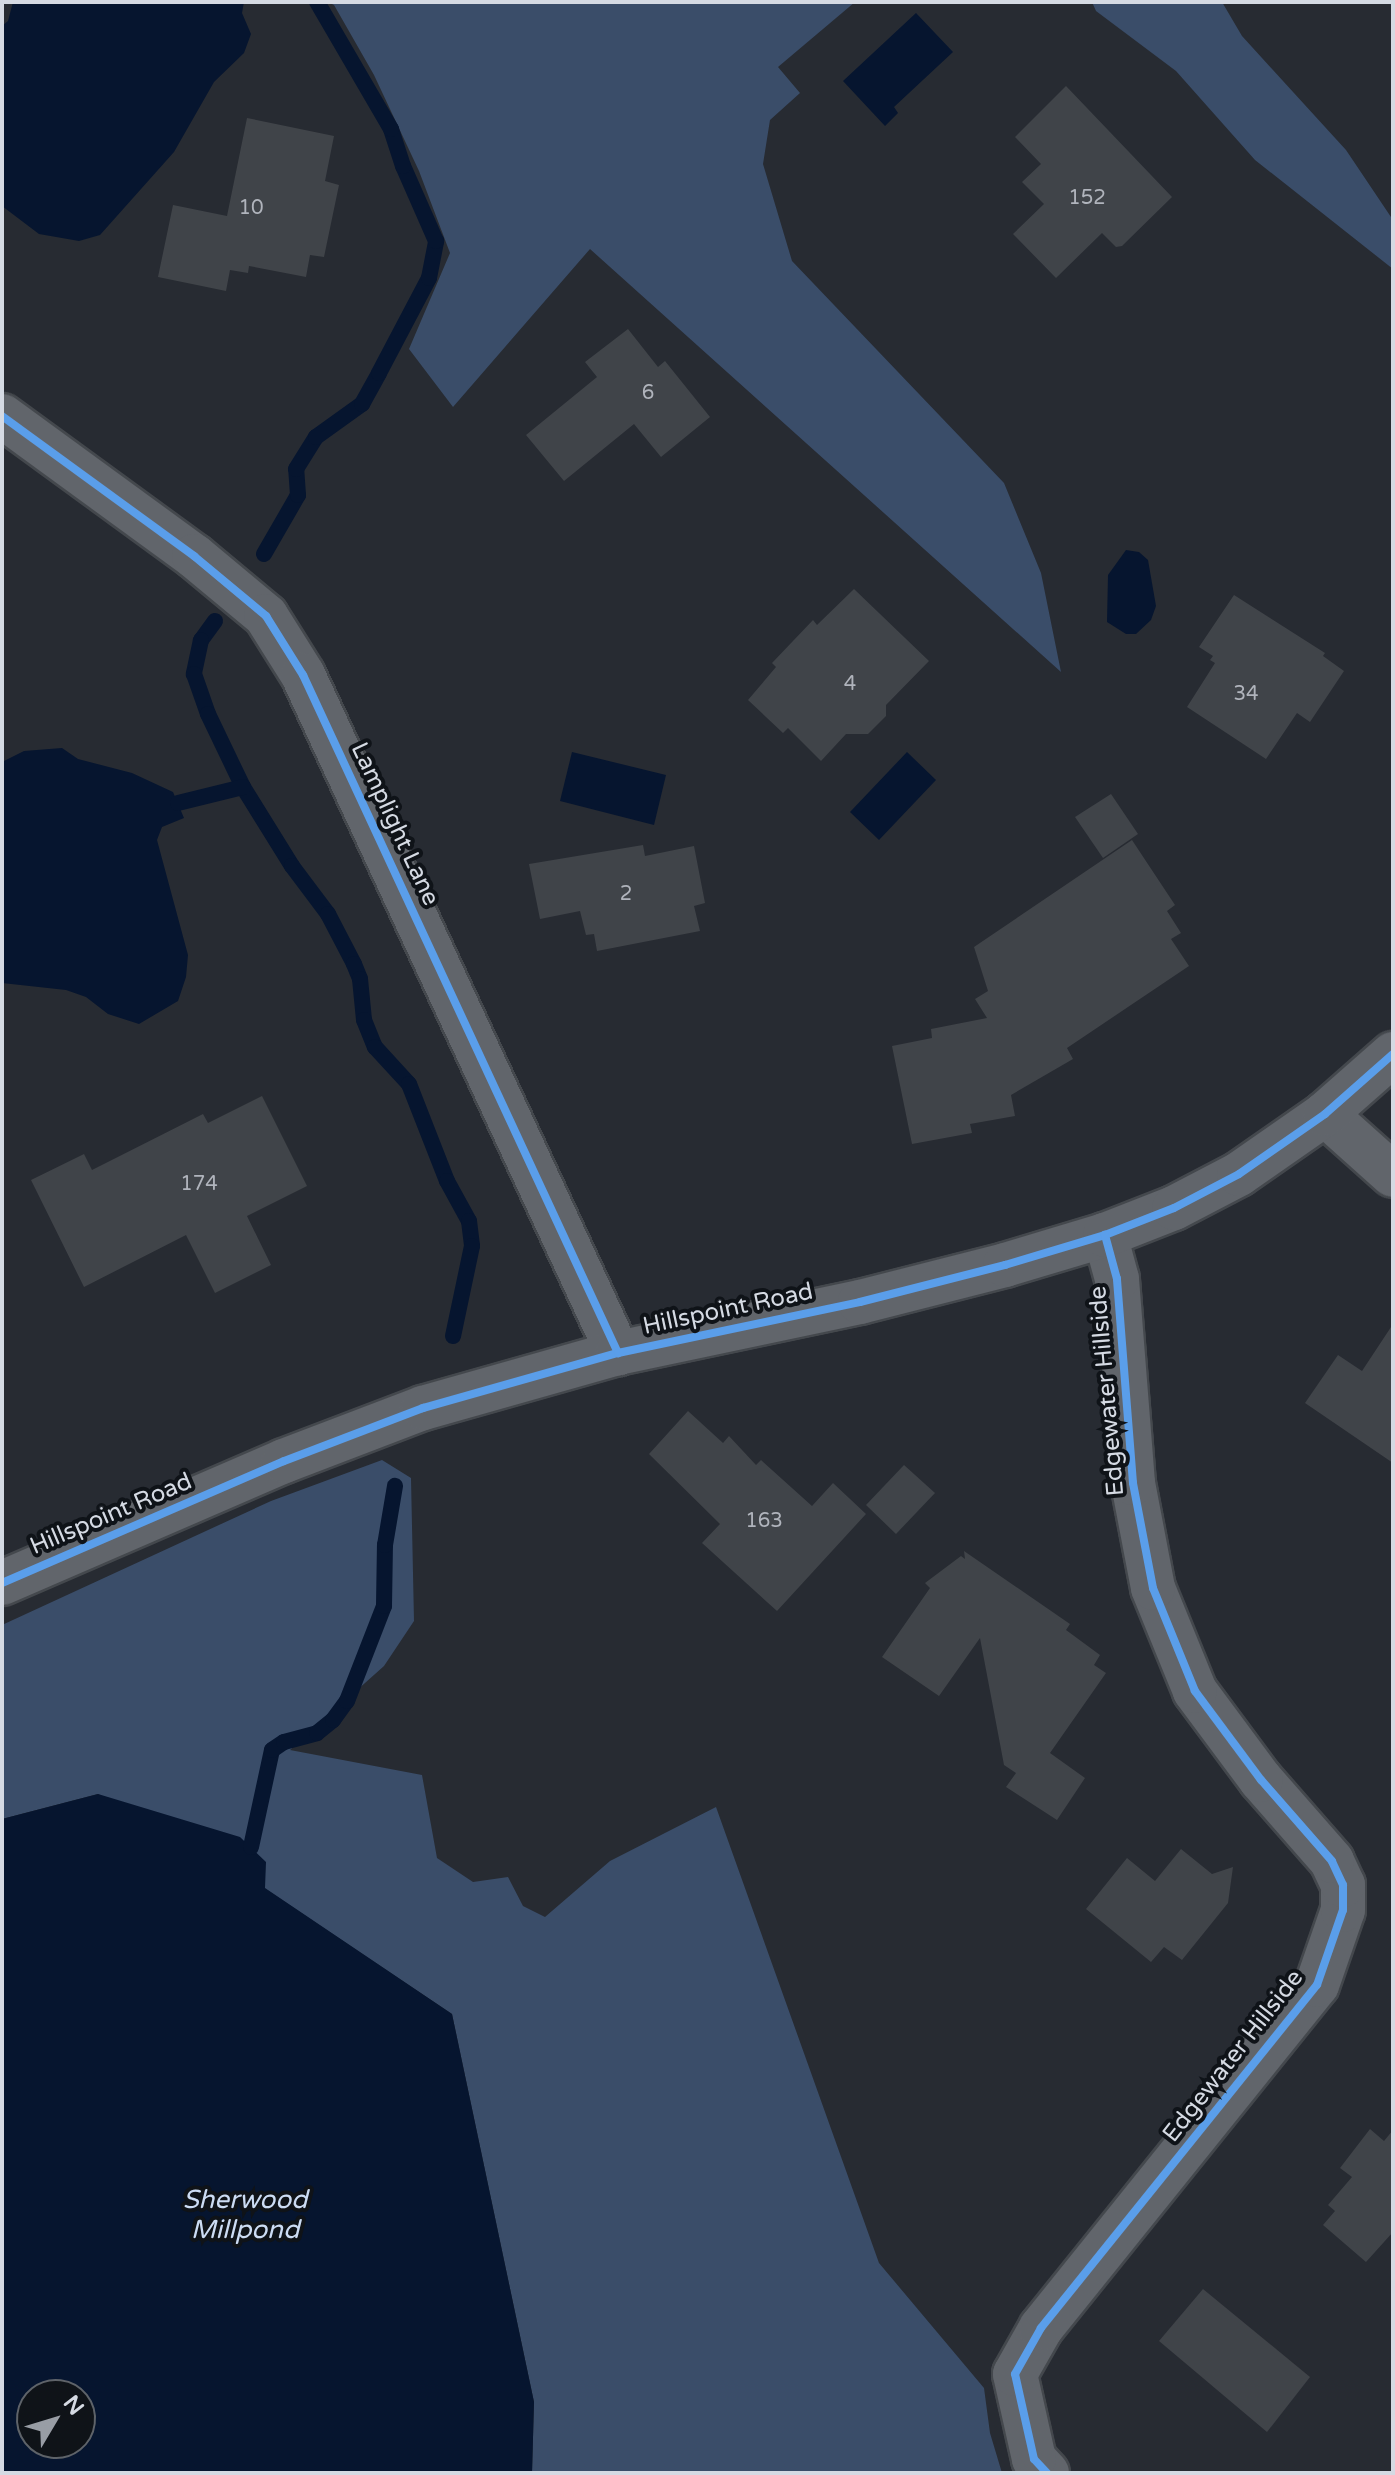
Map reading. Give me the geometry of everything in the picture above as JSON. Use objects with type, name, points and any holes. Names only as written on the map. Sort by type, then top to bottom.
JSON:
[{"type":"street","name":"Lamplight Lane","points":[[2,416],[194,556],[266,616],[303,675],[618,1353]]},
{"type":"street","name":"Hillspoint Road","points":[[2,1583],[366,1428],[618,1353],[875,1298],[1105,1235],[1174,1208],[1239,1174],[1325,1114],[1393,1054]]},
{"type":"street","points":[[1325,1114],[1393,1175]]},
{"type":"street","name":"Edgewater Hillside","points":[[1047,2473],[1034,2459],[1015,2374],[1041,2328],[1317,1985],[1343,1910],[1343,1885],[1332,1861],[1261,1780],[1195,1691],[1153,1588],[1133,1483],[1117,1279],[1105,1235]]},
{"type":"shaded area","points":[[328,2],[855,2],[778,67],[800,93],[770,120],[763,164],[792,261],[1004,483],[1041,573],[1061,672],[590,249],[453,407],[409,349],[450,253],[419,171],[374,75],[334,5]]},
{"type":"shaded area","points":[[1092,2],[1222,2],[1242,36],[1346,150],[1393,220],[1393,269],[1255,160],[1176,71],[1096,11]]},
{"type":"shaded area","points":[[382,1460],[411,1478],[414,1621],[384,1666],[290,1750],[422,1775],[437,1858],[473,1882],[508,1877],[523,1906],[545,1917],[610,1861],[716,1807],[879,2263],[984,2388],[990,2433],[1002,2473],[532,2473],[534,2402],[452,2014],[264,1888],[98,1794],[2,1819],[2,1625],[271,1501]]},
{"type":"water","points":[[13,2],[244,2],[242,13],[251,34],[244,53],[214,82],[174,152],[100,235],[79,241],[39,234],[2,206],[2,26],[8,21]]},
{"type":"water","points":[[916,13],[953,52],[894,107],[898,113],[885,126],[843,81]]},
{"type":"water","points":[[1126,550],[1139,552],[1148,560],[1156,606],[1151,620],[1136,634],[1126,634],[1107,622],[1108,575]]},
{"type":"water","points":[[62,748],[78,759],[132,773],[173,792],[184,818],[162,827],[157,840],[188,955],[186,977],[178,1001],[139,1024],[108,1014],[86,997],[66,990],[2,983],[2,762],[24,751]]},
{"type":"water","points":[[572,752],[666,775],[654,825],[560,801]]},
{"type":"water","points":[[907,752],[936,780],[879,840],[850,812]]},
{"type":"water","name":"Sherwood Millpond","points":[[98,1794],[240,1837],[266,1862],[265,1888],[452,2014],[534,2402],[532,2473],[2,2473],[2,1819]]},
{"type":"building","points":[[1066,86],[1172,197],[1122,246],[1116,247],[1102,233],[1056,278],[1013,234],[1044,204],[1022,182],[1041,164],[1015,137]]},
{"type":"building","points":[[247,118],[334,136],[325,181],[339,185],[324,257],[310,255],[306,277],[249,266],[248,273],[230,270],[226,291],[158,277],[173,205],[227,216]]},
{"type":"building","points":[[628,329],[658,367],[665,361],[710,417],[661,457],[634,424],[564,481],[526,435],[597,377],[585,362]]},
{"type":"building","points":[[854,589],[929,661],[886,705],[886,716],[868,734],[846,734],[821,761],[788,728],[783,733],[748,700],[776,667],[772,663],[813,620],[817,625]]},
{"type":"building","points":[[1234,595],[1325,653],[1323,656],[1344,671],[1310,722],[1297,713],[1266,759],[1187,707],[1215,663],[1210,660],[1213,656],[1199,647]]},
{"type":"building","points":[[1111,794],[1138,834],[1103,858],[1075,817]]},
{"type":"building","points":[[1132,840],[1175,905],[1167,911],[1181,933],[1171,939],[1189,966],[1067,1048],[1073,1059],[1011,1095],[1015,1116],[970,1124],[972,1133],[912,1144],[892,1046],[932,1038],[931,1029],[987,1018],[975,999],[988,991],[974,947]]},
{"type":"building","points":[[643,845],[645,856],[694,846],[705,903],[694,906],[700,931],[597,951],[594,934],[586,935],[580,911],[540,919],[529,864]]},
{"type":"building","points":[[262,1096],[307,1186],[247,1216],[271,1265],[215,1293],[186,1235],[84,1287],[31,1180],[84,1154],[92,1170],[203,1114],[208,1123]]},
{"type":"building","points":[[1393,1324],[1393,1463],[1305,1403],[1338,1355],[1362,1371]]},
{"type":"building","points":[[688,1411],[723,1443],[729,1436],[756,1465],[761,1460],[812,1506],[833,1483],[866,1514],[777,1611],[702,1543],[720,1524],[649,1454]]},
{"type":"building","points":[[904,1465],[935,1493],[896,1534],[866,1505]]},
{"type":"building","points":[[964,1551],[1070,1624],[1066,1630],[1100,1655],[1094,1665],[1106,1673],[1050,1753],[1085,1778],[1057,1820],[1006,1787],[1016,1773],[1004,1765],[980,1638],[939,1696],[882,1657],[930,1588],[925,1583],[961,1556],[965,1559]]},
{"type":"building","points":[[1181,1849],[1212,1874],[1233,1867],[1228,1903],[1182,1960],[1164,1947],[1151,1962],[1086,1909],[1127,1858],[1155,1881]]},
{"type":"building","points":[[1370,2129],[1384,2141],[1393,2130],[1393,2232],[1366,2262],[1323,2225],[1335,2211],[1328,2205],[1352,2177],[1340,2168]]},
{"type":"building","points":[[1203,2289],[1310,2377],[1267,2432],[1159,2341]]},
{"type":"waterway","points":[[264,554],[298,495],[296,469],[316,437],[362,404],[429,278],[436,241],[403,166],[391,129],[317,2]]},
{"type":"waterway","points":[[215,621],[201,640],[194,674],[208,714],[243,787],[292,866],[328,914],[354,964],[360,979],[364,1020],[375,1047],[409,1084],[447,1181],[469,1221],[472,1246],[453,1336]]},
{"type":"waterway","points":[[178,803],[243,787]]},
{"type":"waterway","points":[[251,1847],[272,1750],[284,1742],[317,1733],[333,1720],[347,1701],[384,1606],[385,1545],[395,1486]]},
{"type":"cycle path","points":[[2,416],[194,556],[266,616],[303,675],[618,1353]]},
{"type":"cycle path","points":[[2,1583],[284,1461],[423,1408],[618,1353],[860,1302],[1005,1265],[1105,1235],[1174,1208],[1239,1174],[1325,1114],[1393,1054]]},
{"type":"cycle path","points":[[1047,2473],[1034,2459],[1015,2374],[1041,2328],[1317,1985],[1343,1910],[1343,1885],[1332,1861],[1261,1780],[1195,1691],[1153,1588],[1133,1483],[1117,1279],[1105,1235]]}]
